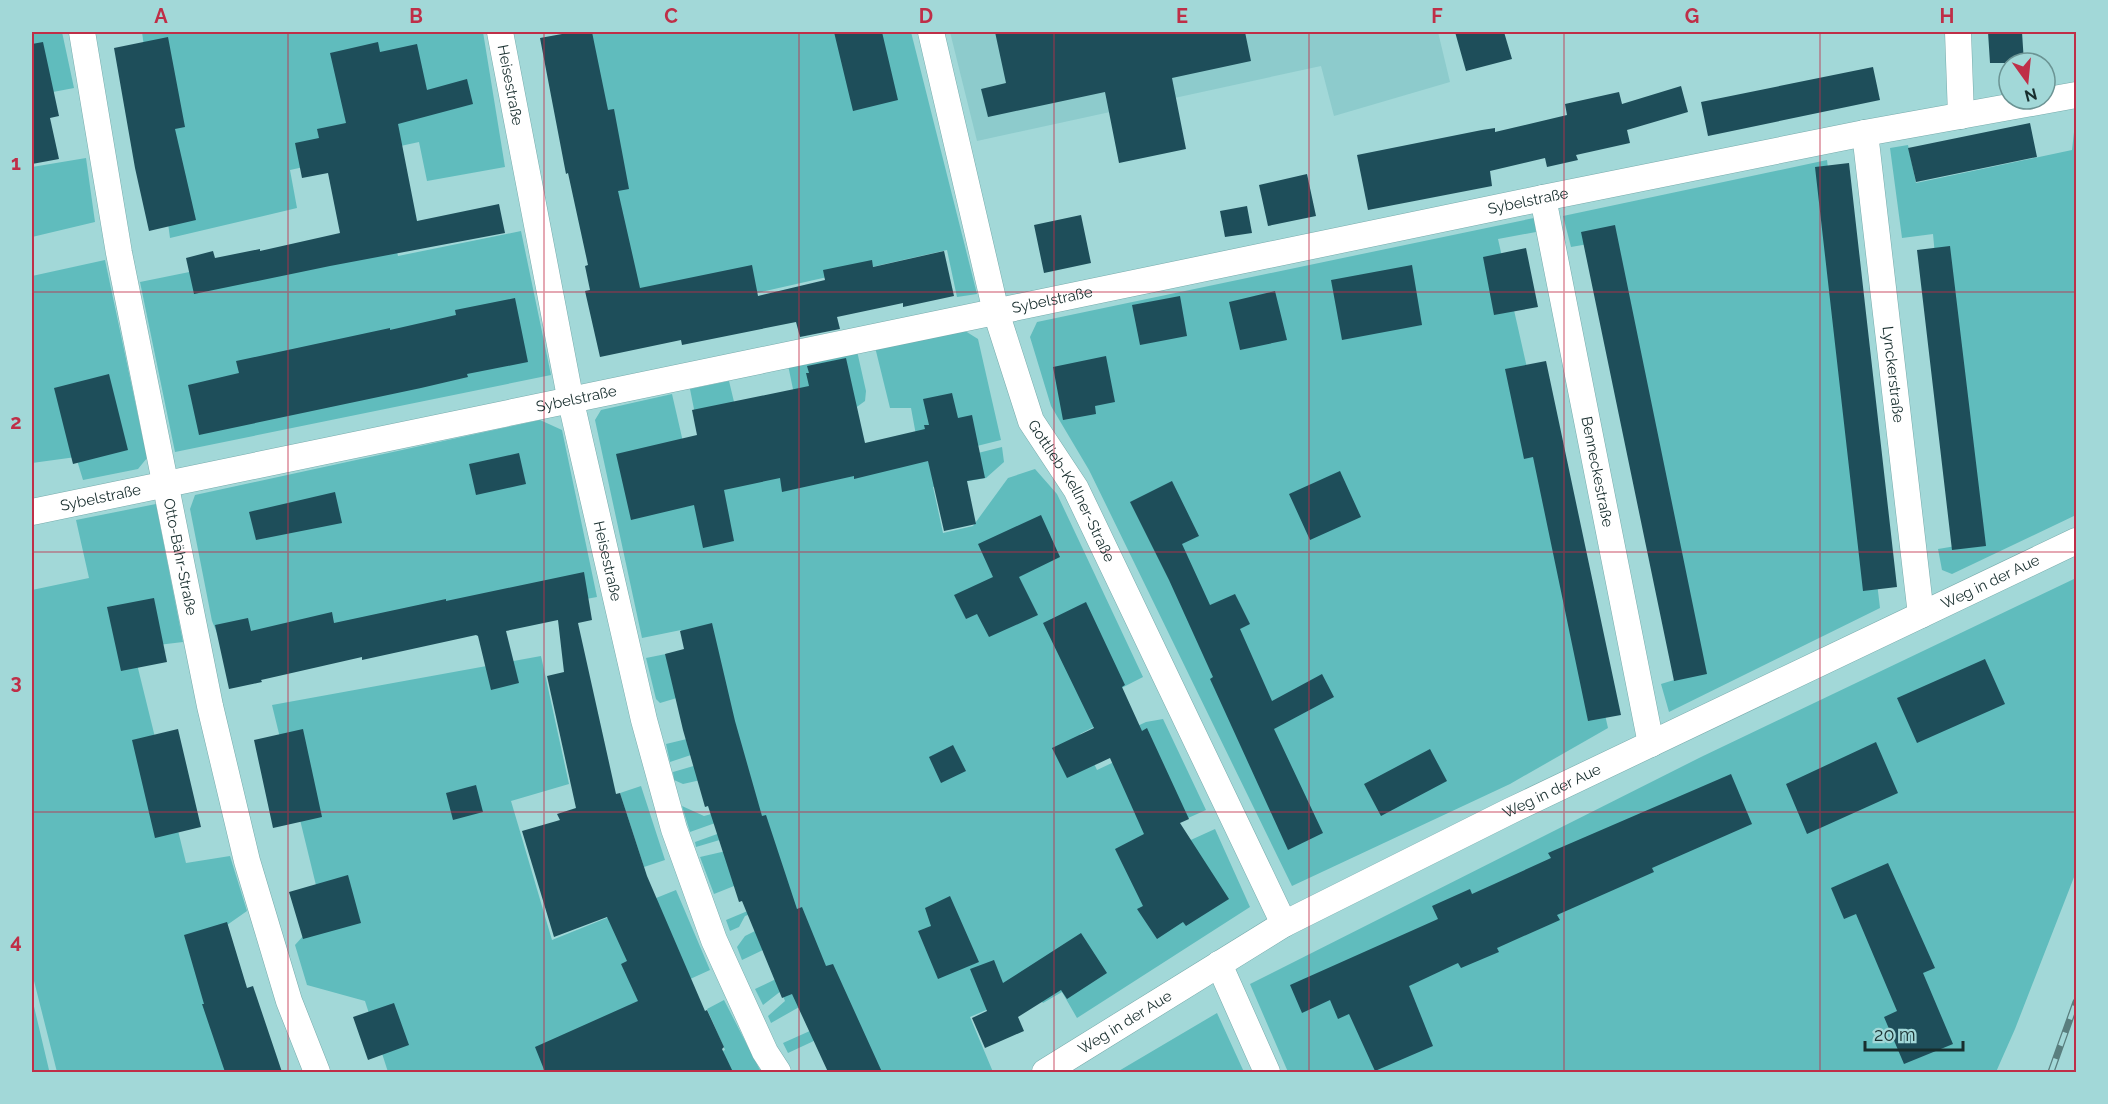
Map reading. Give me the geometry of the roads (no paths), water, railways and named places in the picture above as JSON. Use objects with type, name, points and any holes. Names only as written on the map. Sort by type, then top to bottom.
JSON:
[{"type":"street","name":"Otto-Bähr-Straße","points":[[82,32],[119,253],[210,706],[247,861],[289,1001],[317,1072]]},
{"type":"street","name":"Heisestraße","points":[[500,32],[571,402],[644,720],[674,829],[714,940],[765,1052],[778,1072]]},
{"type":"street","name":"Gottlieb-Kellner-Straße","points":[[931,32],[996,312],[1031,421],[1076,489],[1284,924]]},
{"type":"street","points":[[1958,32],[1961,116]]},
{"type":"street","name":"Sybelstraße","points":[[32,512],[571,402],[1543,198],[2076,95]]},
{"type":"street","name":"Lynckerstraße","points":[[1865,134],[1921,615]]},
{"type":"street","name":"Benneckestraße","points":[[1543,198],[1651,744]]},
{"type":"street","name":"Weg in der Aue","points":[[1045,1072],[1284,924],[1651,744],[2076,541]]},
{"type":"street","points":[[1219,964],[1267,1072]]},
{"type":"railway","points":[[2051,1072],[2076,1002]]}]
